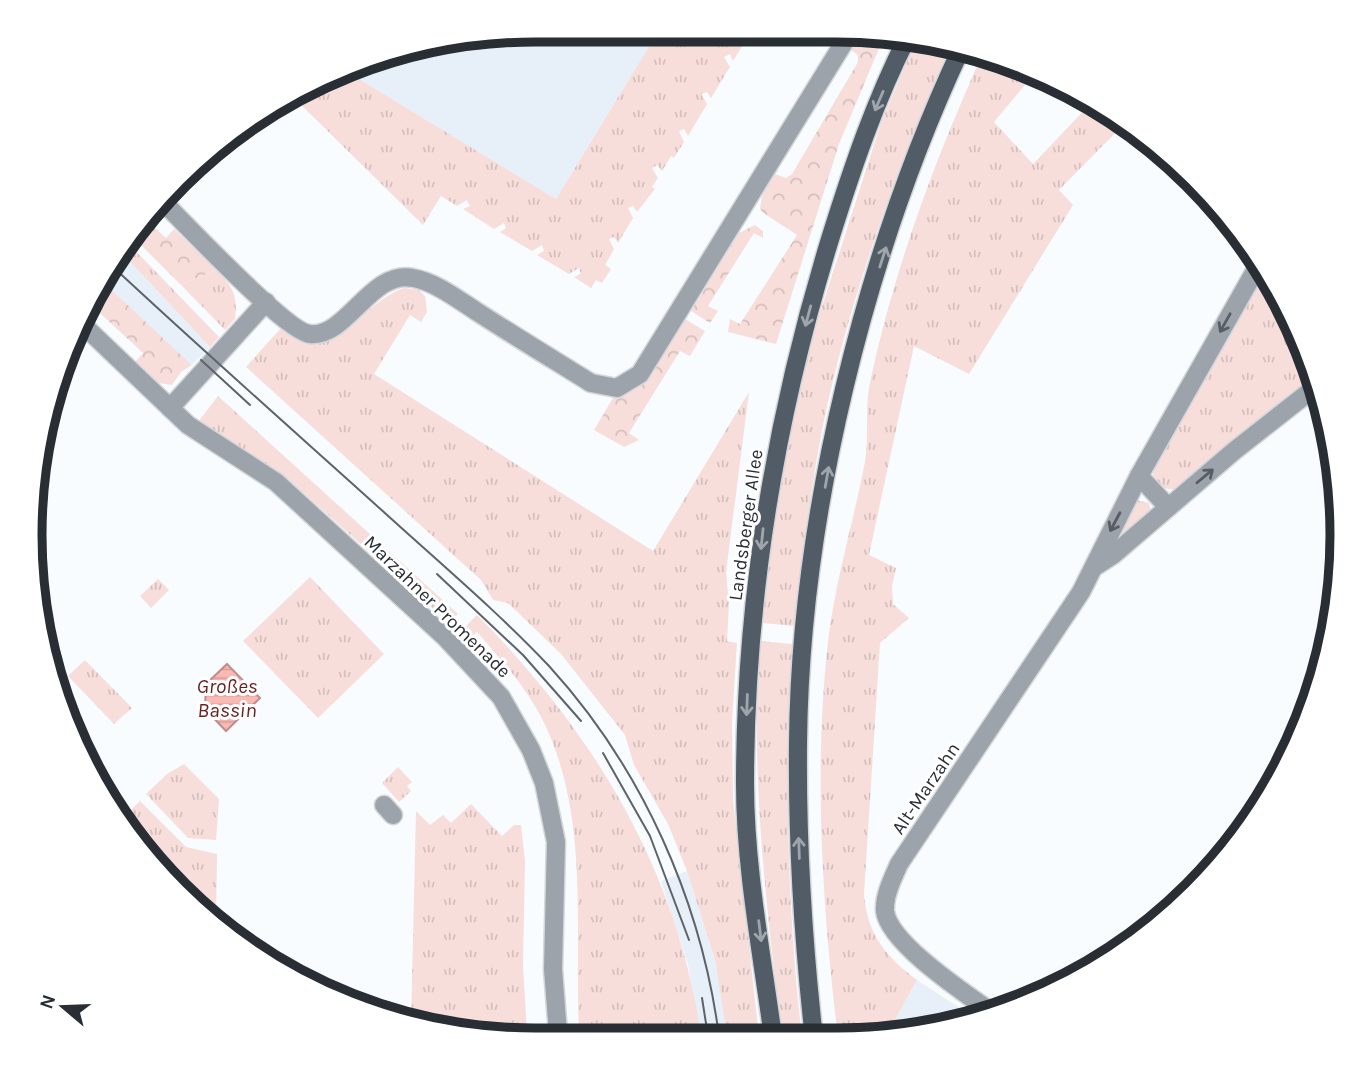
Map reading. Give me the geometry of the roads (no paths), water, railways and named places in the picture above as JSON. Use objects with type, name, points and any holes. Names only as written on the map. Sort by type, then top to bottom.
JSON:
[{"type":"main road","name":"Landsberger Allee","points":[[772,1028],[745,787],[752,629],[767,502],[785,408],[820,274],[866,134],[903,46]]},
{"type":"main road","points":[[813,1028],[802,907],[798,740],[814,549],[855,340],[898,210],[958,57]]},
{"type":"street","points":[[167,206],[266,302],[301,331],[318,334],[328,330],[372,292],[401,277],[415,278],[451,296],[592,383],[617,388],[629,384],[640,374],[744,210],[844,42]]},
{"type":"street","name":"Alt-Marzahn","points":[[983,1006],[906,944],[891,926],[885,911],[889,888],[899,864],[1038,659],[1096,566],[1102,546],[1139,476],[1254,273]]},
{"type":"street","points":[[170,408],[266,302]]},
{"type":"street","name":"Marzahner Promenade","points":[[88,329],[170,408],[209,440],[276,482],[445,637],[500,697],[531,750],[544,783],[556,842],[553,969],[558,1028]]},
{"type":"street","name":"Alt-Marzahn","points":[[1096,566],[1113,555],[1309,393]]},
{"type":"street","points":[[1139,476],[1168,507]]},
{"type":"water","name":"Großes Bassin","points":[[227,664],[260,698],[226,731],[205,709],[206,684]]},
{"type":"tram line","points":[[118,272],[490,607],[549,666],[582,706],[639,792],[662,838],[698,935],[718,1028]]},
{"type":"tram line","points":[[201,360],[250,405]]},
{"type":"tram line","points":[[437,574],[523,655],[581,721]]},
{"type":"tram line","points":[[603,753],[650,836],[689,940]]},
{"type":"tram line","points":[[702,998],[707,1028]]}]
